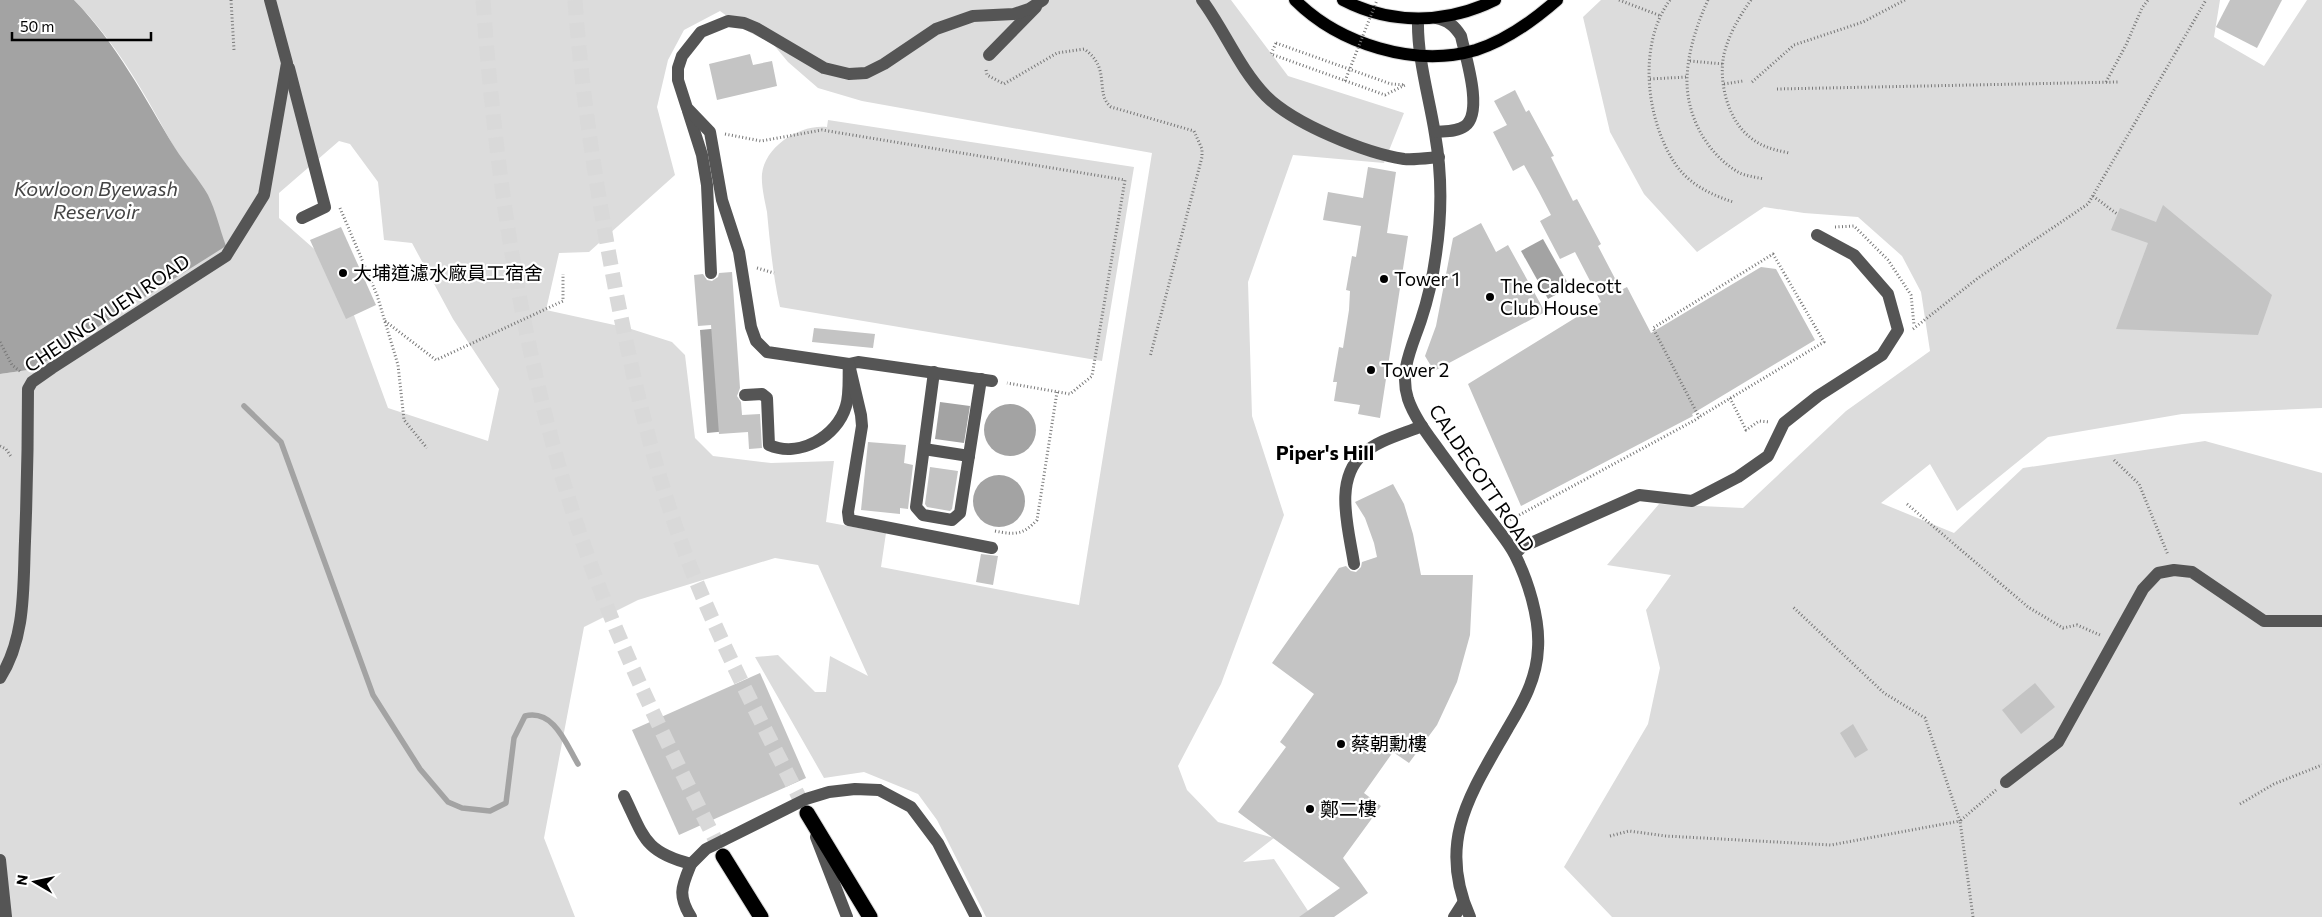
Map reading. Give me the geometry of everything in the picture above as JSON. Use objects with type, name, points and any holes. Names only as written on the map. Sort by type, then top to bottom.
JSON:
[{"type":"highway","points":[[807,814],[870,917]]},
{"type":"highway","points":[[723,856],[760,917]]},
{"type":"main road","points":[[1295,0],[1324,23],[1348,36],[1375,47],[1421,55],[1465,52],[1493,43],[1512,34],[1557,0]]},
{"type":"main road","points":[[1343,0],[1384,15],[1418,19],[1436,18],[1464,12],[1495,0]]},
{"type":"street","name":"CHEUNG YUEN ROAD","points":[[0,678],[16,646],[21,616],[28,474],[28,389],[32,382],[52,368],[226,256],[264,195],[287,63],[270,0]]},
{"type":"street","points":[[711,274],[707,185],[702,155],[678,80],[678,68],[682,56],[701,32],[728,21],[744,23],[807,56],[824,68],[849,74],[866,74],[936,29],[973,16],[1014,14],[1028,9],[1043,0],[989,55]]},
{"type":"street","points":[[1202,0],[1246,72],[1266,96],[1290,116],[1343,140],[1388,155],[1406,159],[1439,157]]},
{"type":"street","points":[[1435,132],[1458,130],[1467,125],[1472,114],[1474,100],[1461,36],[1455,27],[1447,21],[1436,18]]},
{"type":"street","name":"CALDECOTT ROAD","points":[[1418,19],[1421,55],[1439,157],[1441,189],[1436,255],[1430,288],[1406,367],[1405,382],[1408,398],[1422,426],[1515,554],[1534,609],[1538,638],[1536,667],[1523,704],[1478,781],[1462,814],[1456,850],[1459,886],[1470,917]]},
{"type":"street","points":[[287,63],[325,207],[302,218]]},
{"type":"street","points":[[687,108],[710,132],[722,200],[739,252],[751,327],[758,345],[767,352],[849,364],[858,362],[934,372],[986,380],[969,456],[960,513],[952,520],[923,515],[916,507],[934,372]]},
{"type":"street","points":[[1515,554],[1522,547],[1639,495],[1692,501],[1738,477],[1768,456],[1784,423],[1818,396],[1882,355],[1898,330],[1888,294],[1854,255],[1817,235]]},
{"type":"street","points":[[745,395],[762,394],[767,398],[769,445],[778,449],[795,450],[823,438],[842,414],[846,405],[849,364]]},
{"type":"street","points":[[849,364],[862,426],[848,512],[849,520],[992,548]]},
{"type":"street","points":[[1354,564],[1345,498],[1349,474],[1362,454],[1372,447],[1422,426]]},
{"type":"street","points":[[924,449],[969,456]]},
{"type":"street","points":[[2006,782],[2058,742],[2143,588],[2158,573],[2168,571],[2192,572],[2264,621],[2322,621]]},
{"type":"street","points":[[691,917],[684,906],[681,888],[691,864],[706,849],[806,799],[829,792],[855,789],[879,790],[910,807],[933,836],[976,917]]},
{"type":"street","points":[[624,796],[653,849],[667,858],[691,864]]},
{"type":"street","points":[[807,814],[847,917]]},
{"type":"street","points":[[0,860],[6,917]]},
{"type":"street","points":[[1454,917],[1464,903]]},
{"type":"path","points":[[230,0],[234,50]]},
{"type":"path","points":[[1345,81],[1377,0]]},
{"type":"path","points":[[1619,0],[1661,16]]},
{"type":"path","points":[[1670,0],[1654,34],[1650,79],[1659,126],[1665,145],[1677,166],[1690,180],[1709,194],[1733,202]]},
{"type":"path","points":[[1708,0],[1698,24],[1687,77],[1693,111],[1699,131],[1715,155],[1739,173],[1764,179]]},
{"type":"path","points":[[1751,0],[1738,18],[1729,37],[1723,64],[1724,84],[1734,120],[1750,138],[1768,148],[1790,153]]},
{"type":"path","points":[[1752,82],[1794,45],[1863,22],[1905,0]]},
{"type":"path","points":[[2106,82],[2126,45],[2142,8],[2148,0]]},
{"type":"path","points":[[1908,332],[1978,278],[2088,204],[2206,0]]},
{"type":"path","points":[[1276,43],[1391,84],[1405,85],[1385,95],[1345,81],[1271,54],[1276,43]]},
{"type":"path","points":[[989,55],[985,65],[987,75],[1004,84],[1057,53],[1084,49],[1096,57],[1102,78],[1104,99],[1111,108],[1194,131],[1202,149],[1202,157],[1150,356]]},
{"type":"path","points":[[1690,61],[1723,64]]},
{"type":"path","points":[[1650,79],[1687,77]]},
{"type":"path","points":[[1724,84],[1743,81]]},
{"type":"path","points":[[1777,89],[2118,82]]},
{"type":"path","points":[[710,132],[761,140],[822,130],[1125,180],[1092,376],[1070,394],[986,380]]},
{"type":"path","points":[[2094,196],[2118,214]]},
{"type":"path","points":[[340,207],[377,295],[385,321],[398,365],[404,420],[427,448]]},
{"type":"path","points":[[1510,520],[1699,417],[1824,342],[1773,254],[1652,328],[1699,417]]},
{"type":"path","points":[[385,321],[436,360],[563,301],[563,274]]},
{"type":"path","points":[[0,342],[12,364],[24,374]]},
{"type":"path","points":[[986,530],[1012,535],[1028,530],[1037,520],[1057,392]]},
{"type":"path","points":[[1730,398],[1746,430],[1759,421],[1784,423]]},
{"type":"path","points":[[2114,460],[2138,484],[2168,556]]},
{"type":"path","points":[[1907,504],[2028,607],[2063,628],[2077,625],[2114,641]]},
{"type":"path","points":[[1793,606],[1884,693],[1924,718],[1960,821],[1973,917]]},
{"type":"path","points":[[2240,804],[2274,784],[2322,765]]},
{"type":"path","points":[[1610,836],[1629,831],[1666,836],[1831,845],[1960,821],[2006,782]]},
{"type":"shaded area","points":[[74,0],[1231,0],[1288,76],[1404,113],[1384,163],[1293,155],[1248,282],[1252,416],[1284,515],[1221,684],[1178,766],[1187,790],[1218,822],[1274,838],[1243,862],[1274,859],[1312,917],[986,917],[937,820],[918,794],[864,772],[824,778],[755,657],[778,655],[815,692],[826,692],[830,656],[868,676],[818,565],[775,558],[638,600],[584,627],[544,838],[575,917],[0,917],[0,374],[35,369],[118,314],[111,303],[137,286],[145,297],[175,149],[130,71],[104,34]],"holes":[[[720,11],[749,32],[773,44],[788,62],[818,88],[862,101],[1152,153],[1079,605],[881,567],[886,533],[826,522],[834,461],[771,463],[713,456],[695,438],[685,355],[672,342],[628,328],[546,310],[559,253],[589,252],[675,175],[657,107],[668,60],[684,30]],[[339,141],[350,144],[378,182],[384,240],[412,243],[453,319],[499,389],[488,441],[388,408],[337,269],[279,218],[279,193]]]},
{"type":"shaded area","points":[[1601,0],[2220,0],[2214,37],[2264,66],[2307,0],[2322,0],[2322,408],[2182,414],[2048,437],[1957,511],[1930,464],[1881,503],[1954,533],[2023,468],[2205,441],[2322,473],[2322,917],[1612,917],[1564,867],[1648,724],[1660,668],[1646,610],[1671,575],[1607,565],[1659,504],[1743,508],[1846,411],[1930,351],[1921,292],[1902,256],[1858,217],[1804,213],[1764,207],[1697,252],[1644,194],[1610,132],[1583,17]]},
{"type":"shaded area","points":[[828,120],[1134,167],[1102,361],[780,307],[763,193],[762,174],[770,154],[777,146],[795,133],[806,129],[827,127]]},
{"type":"water","name":"Kowloon Byewash Reservoir","points":[[0,0],[74,0],[117,53],[175,148],[208,195],[226,246],[145,297],[137,286],[111,303],[118,314],[35,369],[0,374]]},
{"type":"water","points":[[1543,239],[1570,287],[1548,299],[1521,251]]},
{"type":"water","points":[[721,328],[728,431],[707,433],[700,330]]},
{"type":"water","points":[[940,402],[970,406],[964,443],[935,439]]},
{"type":"water","points":[[1005,404],[1015,404],[1029,411],[1036,425],[1036,435],[1029,449],[1015,456],[1005,456],[995,452],[988,445],[984,435],[984,425],[988,415],[995,408]]},
{"type":"water","points":[[994,475],[1004,475],[1018,482],[1025,496],[1025,506],[1018,520],[1004,527],[994,527],[984,523],[977,516],[973,506],[973,496],[977,486],[984,479]]},
{"type":"building","points":[[2230,0],[2282,0],[2257,48],[2216,27]]},
{"type":"building","points":[[750,54],[753,65],[772,61],[777,86],[717,100],[709,64]]},
{"type":"building","points":[[1515,90],[1526,112],[1529,110],[1554,156],[1551,157],[1573,201],[1577,199],[1601,244],[1598,246],[1621,290],[1627,287],[1651,333],[1761,267],[1776,269],[1815,340],[1692,414],[1693,416],[1521,506],[1468,384],[1601,302],[1575,252],[1560,259],[1540,221],[1551,215],[1539,192],[1524,165],[1513,171],[1493,132],[1507,125],[1494,101]]},
{"type":"building","points":[[1368,167],[1396,172],[1387,233],[1408,236],[1380,418],[1358,414],[1360,405],[1334,401],[1337,382],[1333,382],[1339,347],[1343,348],[1349,310],[1350,291],[1346,290],[1352,256],[1356,257],[1361,226],[1323,220],[1328,192],[1363,198]]},
{"type":"building","points":[[2163,205],[2272,295],[2258,335],[2116,329],[2148,243],[2111,230],[2120,208],[2156,222]]},
{"type":"building","name":"The Caldecott Club House","points":[[1481,223],[1496,252],[1508,245],[1545,312],[1434,371],[1425,356],[1436,326],[1453,238]]},
{"type":"building","name":"大埔道濾水廠員工宿舍","points":[[341,227],[376,305],[346,319],[310,240]]},
{"type":"building","points":[[732,272],[740,388],[737,396],[741,402],[742,415],[760,414],[762,448],[749,449],[748,432],[719,434],[711,325],[698,326],[694,275],[703,274],[707,280],[712,281],[718,277],[719,273]]},
{"type":"building","points":[[814,328],[875,334],[873,348],[812,342]]},
{"type":"building","points":[[868,442],[906,445],[904,463],[913,465],[908,509],[900,508],[900,514],[861,510]]},
{"type":"building","points":[[930,467],[958,471],[952,509],[950,511],[927,507],[925,504]]},
{"type":"building","points":[[1393,484],[1404,504],[1413,534],[1421,575],[1473,575],[1470,635],[1457,682],[1437,725],[1409,763],[1393,752],[1364,793],[1381,806],[1343,858],[1368,893],[1334,917],[1299,917],[1340,888],[1238,812],[1286,747],[1280,742],[1314,694],[1272,663],[1339,568],[1346,566],[1351,571],[1356,572],[1361,567],[1362,562],[1377,557],[1365,518],[1355,502]]},
{"type":"building","points":[[981,554],[998,556],[993,585],[976,582]]},
{"type":"building","points":[[760,673],[806,778],[679,835],[632,730]]},
{"type":"building","points":[[2035,683],[2055,707],[2021,734],[2002,710]]},
{"type":"building","points":[[1853,724],[1868,750],[1855,758],[1840,733]]},
{"type":"waterway","points":[[244,406],[281,442],[373,695],[420,769],[448,802],[462,808],[490,811],[506,803],[514,738],[525,716],[535,715],[551,723],[564,738],[578,764]]},
{"type":"tunnel","points":[[483,0],[494,127],[502,190],[523,315],[551,439],[584,546],[619,636],[638,681],[723,855]]},
{"type":"tunnel","points":[[575,0],[586,112],[603,223],[632,369],[660,477],[683,547],[709,611],[807,813]]},
{"type":"place","name":"大埔道濾水廠員工宿舍","points":[[343,273]]},
{"type":"place","name":"Tower 1","points":[[1384,279]]},
{"type":"place","name":"The Caldecott Club House","points":[[1490,297]]},
{"type":"place","name":"Tower 2","points":[[1371,370]]},
{"type":"place","name":"蔡朝勳樓","points":[[1341,744]]},
{"type":"place","name":"鄭二樓","points":[[1310,809]]},
{"type":"district","name":"Piper's Hill","points":[[1325,453]]}]
